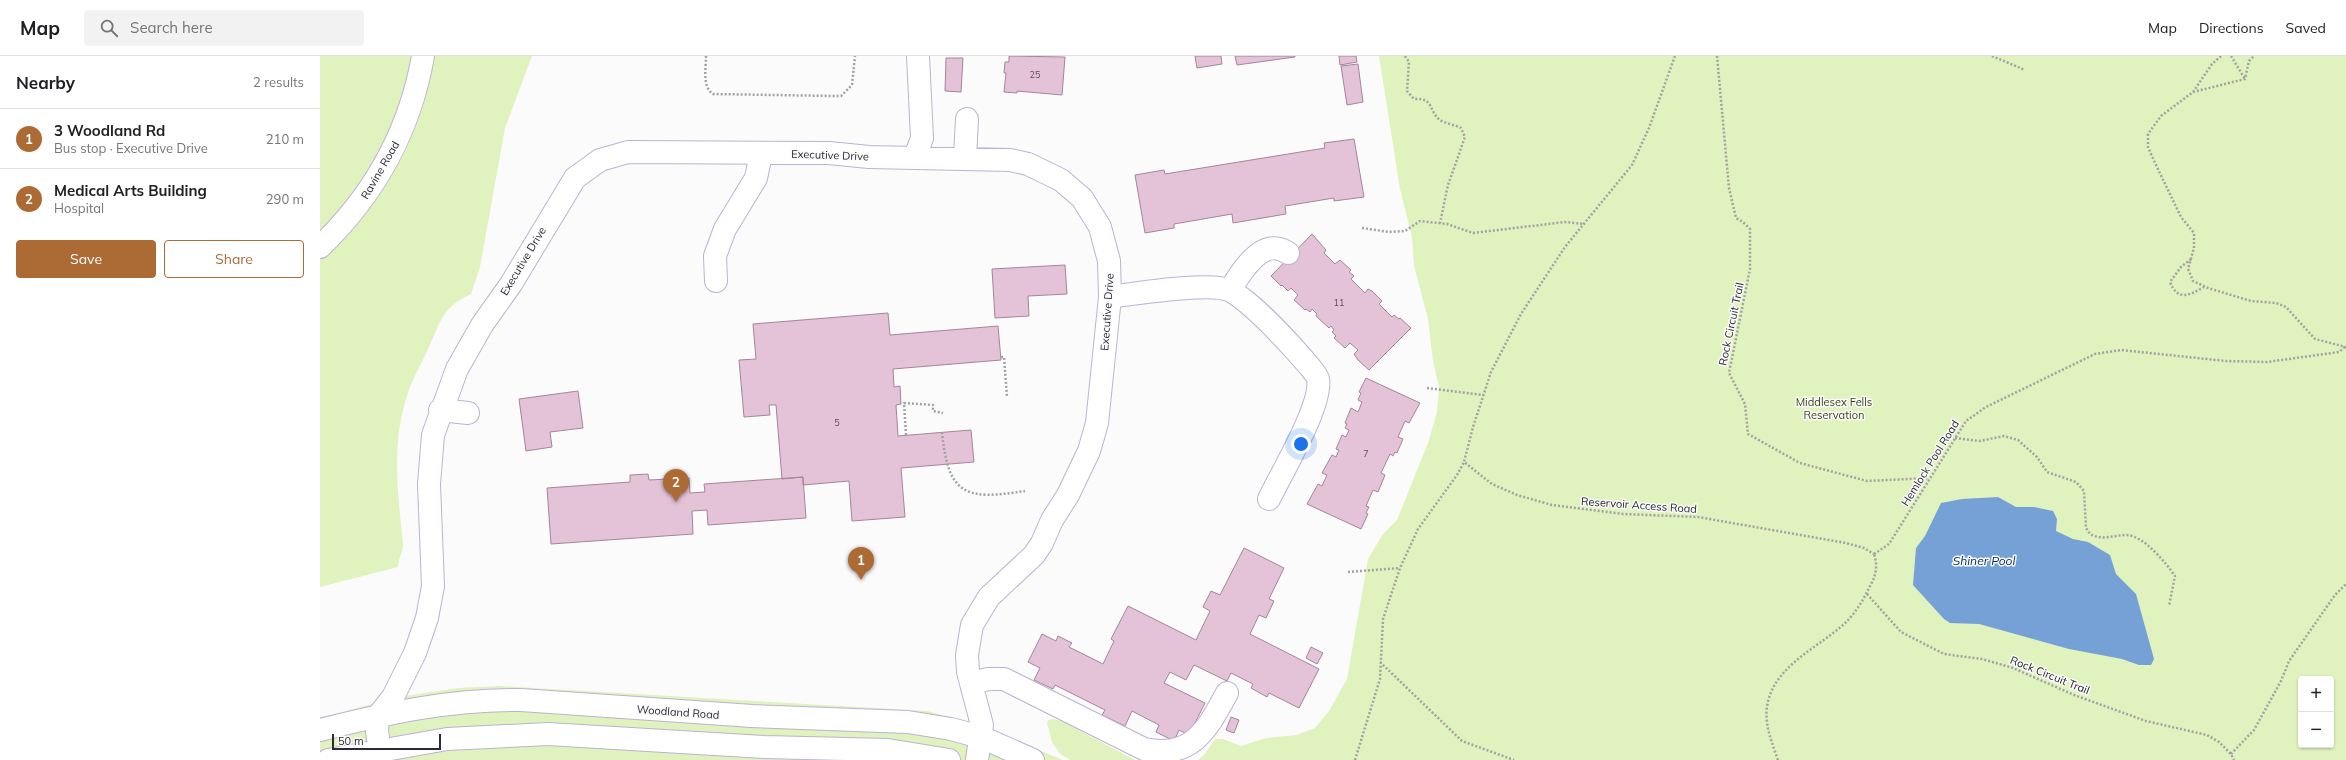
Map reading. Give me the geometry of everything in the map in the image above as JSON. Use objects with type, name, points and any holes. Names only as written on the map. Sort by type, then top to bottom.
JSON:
[{"type":"street","name":"Ravine Road","points":[[320,247],[363,200],[390,157],[409,111],[423,56]]},
{"type":"street","points":[[915,157],[922,138],[918,56]]},
{"type":"street","points":[[965,158],[967,119]]},
{"type":"street","name":"Executive Drive","points":[[378,716],[393,696],[415,653],[427,618],[433,586],[429,484],[433,435],[440,410],[457,369],[482,325],[511,284],[566,189],[582,171],[607,157],[628,152],[761,154],[829,153],[869,157],[1010,160],[1028,164],[1061,180],[1082,198],[1100,227],[1109,261],[1110,297],[1097,423],[1089,451],[1068,494],[1052,520],[1038,549],[990,597],[976,618],[967,646],[967,663],[982,725],[977,760]]},
{"type":"street","points":[[716,281],[715,256],[726,229],[756,178],[761,154]]},
{"type":"street","points":[[1230,290],[1241,273],[1258,254],[1265,249],[1276,247],[1288,253]]},
{"type":"street","points":[[1110,297],[1162,289],[1211,288],[1230,290],[1246,302],[1296,351],[1318,378],[1318,393],[1309,419],[1269,499]]},
{"type":"street","points":[[440,410],[468,414]]},
{"type":"street","points":[[972,683],[988,679],[1004,680],[1144,749],[1162,754],[1182,750],[1197,741],[1205,732],[1226,693]]},
{"type":"street","name":"Woodland Road","points":[[320,730],[378,716],[451,703],[521,700],[752,716],[895,720],[938,726],[981,738],[1033,760]]},
{"type":"street","points":[[378,716],[377,732],[380,750]]},
{"type":"street","points":[[328,760],[380,750],[468,737],[555,734],[764,747],[888,750],[949,760]]},
{"type":"path","points":[[706,56],[706,82],[709,92],[713,94],[834,96],[841,96],[852,85],[855,56]]},
{"type":"path","points":[[1405,56],[1409,62],[1407,91],[1414,99],[1423,99],[1430,104],[1440,120],[1461,128],[1465,137],[1448,185],[1440,223]]},
{"type":"path","points":[[1355,760],[1380,679],[1383,619],[1400,568],[1418,529],[1457,475],[1464,462],[1491,372],[1521,314],[1548,272],[1584,224],[1632,165],[1649,128],[1675,56]]},
{"type":"path","name":"Rock Circuit Trail","points":[[1717,56],[1729,188],[1736,218],[1750,229],[1750,269],[1729,373],[1746,404],[1748,434],[1800,463],[1867,481],[1929,478]]},
{"type":"path","points":[[1992,56],[2026,70]]},
{"type":"path","points":[[2221,56],[2212,64],[2193,92],[2161,116],[2148,134],[2148,147],[2155,163],[2181,217],[2194,233],[2194,248],[2188,270],[2193,281],[2204,287],[2251,301],[2281,305],[2301,321],[2315,339],[2346,347]]},
{"type":"path","points":[[2231,56],[2245,80]]},
{"type":"path","points":[[2245,80],[2249,61],[2254,56]]},
{"type":"path","points":[[2193,92],[2245,80]]},
{"type":"path","points":[[1362,228],[1389,232],[1405,231],[1420,221],[1440,223],[1473,232],[1565,222],[1584,224]]},
{"type":"path","points":[[2191,258],[2170,282],[2173,289],[2178,293],[2190,295],[2204,287]]},
{"type":"path","name":"Hemlock Pool Road","points":[[1874,554],[1889,544],[1966,421],[1986,407],[2095,354],[2121,350],[2226,361],[2268,362],[2339,352],[2346,347]]},
{"type":"path","points":[[1001,357],[1004,357],[1007,397]]},
{"type":"path","points":[[1427,388],[1483,395]]},
{"type":"path","points":[[906,435],[903,403],[933,405],[933,411],[943,413]]},
{"type":"path","points":[[942,432],[947,464],[956,483],[972,494],[984,496],[1025,491]]},
{"type":"path","points":[[1955,438],[1980,441],[2004,436],[2018,440],[2037,457],[2047,472],[2076,482],[2084,491],[2086,528],[2090,534],[2109,538],[2128,535],[2154,550],[2168,566],[2175,576],[2169,606]]},
{"type":"path","name":"Reservoir Access Road","points":[[1464,462],[1492,484],[1517,495],[1552,505],[1623,514],[1698,517],[1838,542],[1864,548],[1874,554]]},
{"type":"path","points":[[1778,760],[1767,723],[1768,698],[1773,687],[1794,663],[1845,623],[1867,594],[1876,570],[1877,562],[1874,554]]},
{"type":"path","points":[[1348,572],[1400,568]]},
{"type":"path","points":[[2234,760],[2232,754],[2254,730],[2282,681],[2289,661],[2335,595],[2346,584]]},
{"type":"path","name":"Rock Circuit Trail","points":[[1867,594],[1901,632],[1944,654],[1982,659],[2013,668],[2074,695],[2146,721],[2207,735],[2219,742],[2232,754]]},
{"type":"path","points":[[1380,661],[1462,741],[1514,760]]},
{"type":"green space","points":[[320,56],[532,56],[505,128],[480,267],[471,294],[454,304],[444,316],[411,384],[402,414],[397,451],[397,469],[403,544],[398,567],[320,587]]},
{"type":"green space","name":"Middlesex Fells Reservation","points":[[1379,56],[2346,56],[2346,760],[1198,760],[1205,754],[1215,739],[1223,739],[1241,746],[1266,738],[1297,735],[1315,728],[1329,711],[1347,679],[1368,559],[1383,534],[1397,520],[1428,443],[1437,412],[1439,387],[1433,361],[1428,319],[1414,266],[1412,237],[1400,189]]},
{"type":"green space","points":[[498,686],[927,711],[970,722],[1063,760],[320,760],[320,718],[398,697],[459,688]]},
{"type":"green space","points":[[1053,719],[1062,721],[1135,760],[1070,760],[1059,753],[1052,742],[1047,723],[1048,720]]},
{"type":"water","name":"Shiner Pool","points":[[1998,497],[2016,507],[2034,507],[2053,511],[2057,519],[2056,531],[2073,539],[2088,542],[2110,555],[2116,574],[2136,594],[2154,659],[2151,665],[2139,665],[2122,659],[2069,649],[1979,624],[1950,623],[1944,619],[1913,585],[1916,548],[1925,536],[1941,503],[1962,499]]},
{"type":"building","points":[[1009,56],[1065,57],[1062,95],[1017,91],[1017,93],[1004,92],[1006,73],[1004,73],[1005,62],[1009,62]]},
{"type":"building","points":[[1195,56],[1221,56],[1222,64],[1197,68]]},
{"type":"building","points":[[1235,56],[1295,56],[1295,57],[1237,65]]},
{"type":"building","points":[[1339,56],[1356,56],[1357,62],[1340,65]]},
{"type":"building","points":[[946,58],[963,58],[961,92],[945,91]]},
{"type":"building","points":[[1358,64],[1363,102],[1347,105],[1341,66]]},
{"type":"building","points":[[1354,139],[1364,197],[1334,201],[1334,198],[1285,206],[1286,214],[1233,223],[1232,214],[1174,224],[1174,228],[1145,233],[1135,175],[1164,170],[1165,174],[1325,148],[1324,143]]},
{"type":"building","points":[[1312,234],[1326,250],[1324,253],[1335,264],[1340,260],[1351,270],[1349,272],[1354,276],[1351,279],[1365,293],[1368,289],[1372,291],[1382,301],[1379,304],[1392,317],[1394,315],[1399,319],[1400,318],[1411,328],[1369,370],[1354,354],[1358,350],[1350,343],[1345,348],[1334,338],[1336,336],[1332,332],[1334,330],[1331,326],[1329,328],[1316,316],[1317,314],[1312,309],[1310,312],[1306,309],[1305,310],[1294,300],[1298,295],[1291,288],[1288,291],[1271,276]]},
{"type":"building","points":[[1065,265],[1067,294],[1028,296],[1029,316],[995,318],[992,269]]},
{"type":"building","points":[[888,313],[890,335],[998,326],[1001,360],[893,369],[894,387],[900,386],[901,404],[896,405],[898,436],[971,430],[974,462],[901,468],[905,517],[852,521],[849,481],[803,485],[803,477],[782,479],[776,405],[769,405],[770,415],[744,417],[739,360],[756,359],[753,324]]},
{"type":"building","points":[[1366,378],[1420,403],[1409,423],[1405,421],[1398,437],[1403,439],[1397,453],[1395,452],[1393,456],[1390,454],[1381,473],[1385,475],[1378,492],[1373,490],[1366,506],[1369,507],[1366,513],[1368,514],[1361,529],[1307,504],[1318,484],[1322,486],[1327,475],[1322,473],[1332,455],[1336,457],[1339,450],[1336,449],[1342,435],[1346,437],[1349,430],[1345,428],[1347,424],[1345,423],[1351,408],[1358,412],[1362,402],[1358,400],[1361,393],[1359,392]]},
{"type":"building","points":[[578,391],[583,428],[550,432],[552,447],[526,451],[519,399]]},
{"type":"building","points":[[648,474],[649,480],[689,478],[690,493],[705,492],[704,484],[803,477],[806,518],[708,525],[707,510],[692,511],[693,534],[551,544],[547,488],[630,482],[630,475]]},
{"type":"building","points":[[1244,548],[1284,568],[1269,599],[1274,601],[1266,618],[1259,615],[1250,634],[1319,669],[1299,708],[1269,693],[1267,697],[1251,688],[1253,684],[1231,673],[1227,681],[1194,665],[1186,680],[1170,672],[1164,683],[1205,703],[1189,735],[1179,730],[1174,741],[1156,732],[1159,725],[1132,711],[1125,726],[1102,715],[1105,710],[1055,685],[1053,689],[1034,680],[1040,668],[1028,662],[1042,634],[1056,641],[1058,636],[1072,643],[1069,647],[1103,664],[1114,641],[1111,639],[1128,606],[1196,640],[1210,611],[1203,607],[1211,591],[1220,595]]},
{"type":"building","points":[[1311,647],[1323,653],[1317,664],[1306,658]]},
{"type":"building","points":[[1231,717],[1239,720],[1234,733],[1226,730]]},
{"type":"place","name":"Medical Arts Building","points":[[676,502]]},
{"type":"place","name":"3 Woodland Rd","points":[[861,580]]}]
